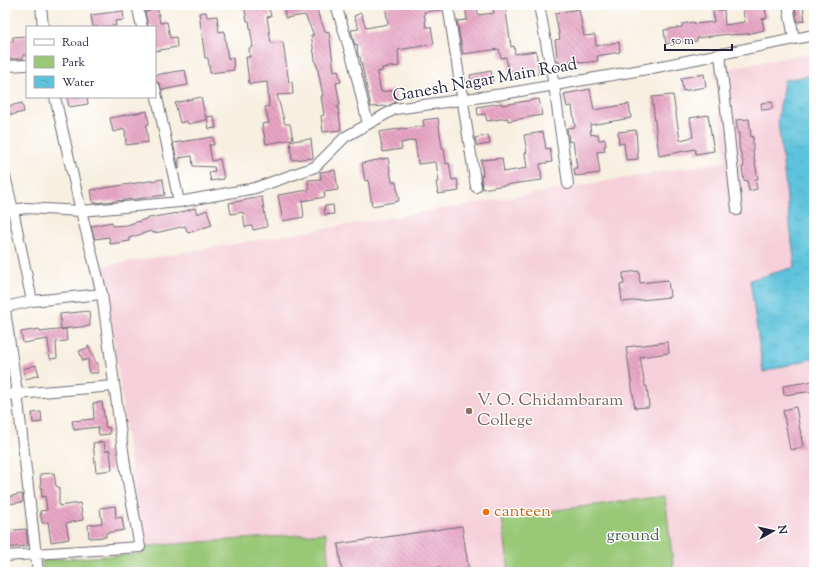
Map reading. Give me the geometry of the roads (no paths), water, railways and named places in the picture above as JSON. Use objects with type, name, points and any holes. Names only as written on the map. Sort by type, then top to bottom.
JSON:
[{"type":"street","points":[[41,5],[43,26]]},
{"type":"street","points":[[336,5],[353,61],[368,124]]},
{"type":"street","points":[[448,5],[476,187]]},
{"type":"street","points":[[539,5],[554,85],[568,184]]},
{"type":"street","points":[[788,5],[794,39]]},
{"type":"street","points":[[141,6],[142,26]]},
{"type":"street","name":"Ganesh Nagar Main Road","points":[[13,210],[26,208],[81,211],[179,202],[255,188],[315,167],[345,137],[395,109],[462,100],[646,69],[814,35]]},
{"type":"street","points":[[720,54],[736,210]]},
{"type":"street","points":[[5,66],[26,65]]},
{"type":"street","points":[[156,93],[179,202]]},
{"type":"street","points":[[5,556],[140,547],[125,465],[102,294],[55,98]]},
{"type":"street","points":[[5,176],[32,300]]},
{"type":"street","points":[[38,572],[17,393],[5,309],[32,300],[102,294]]},
{"type":"street","points":[[5,395],[114,386]]},
{"type":"water","points":[[814,75],[814,358],[763,372],[750,280],[795,267],[778,121],[784,80]]},
{"type":"place","name":"V. O. Chidambaram College","points":[[469,411]]},
{"type":"place","name":"canteen","points":[[486,512]]},
{"type":"park label","name":"ground","points":[[633,536]]}]
